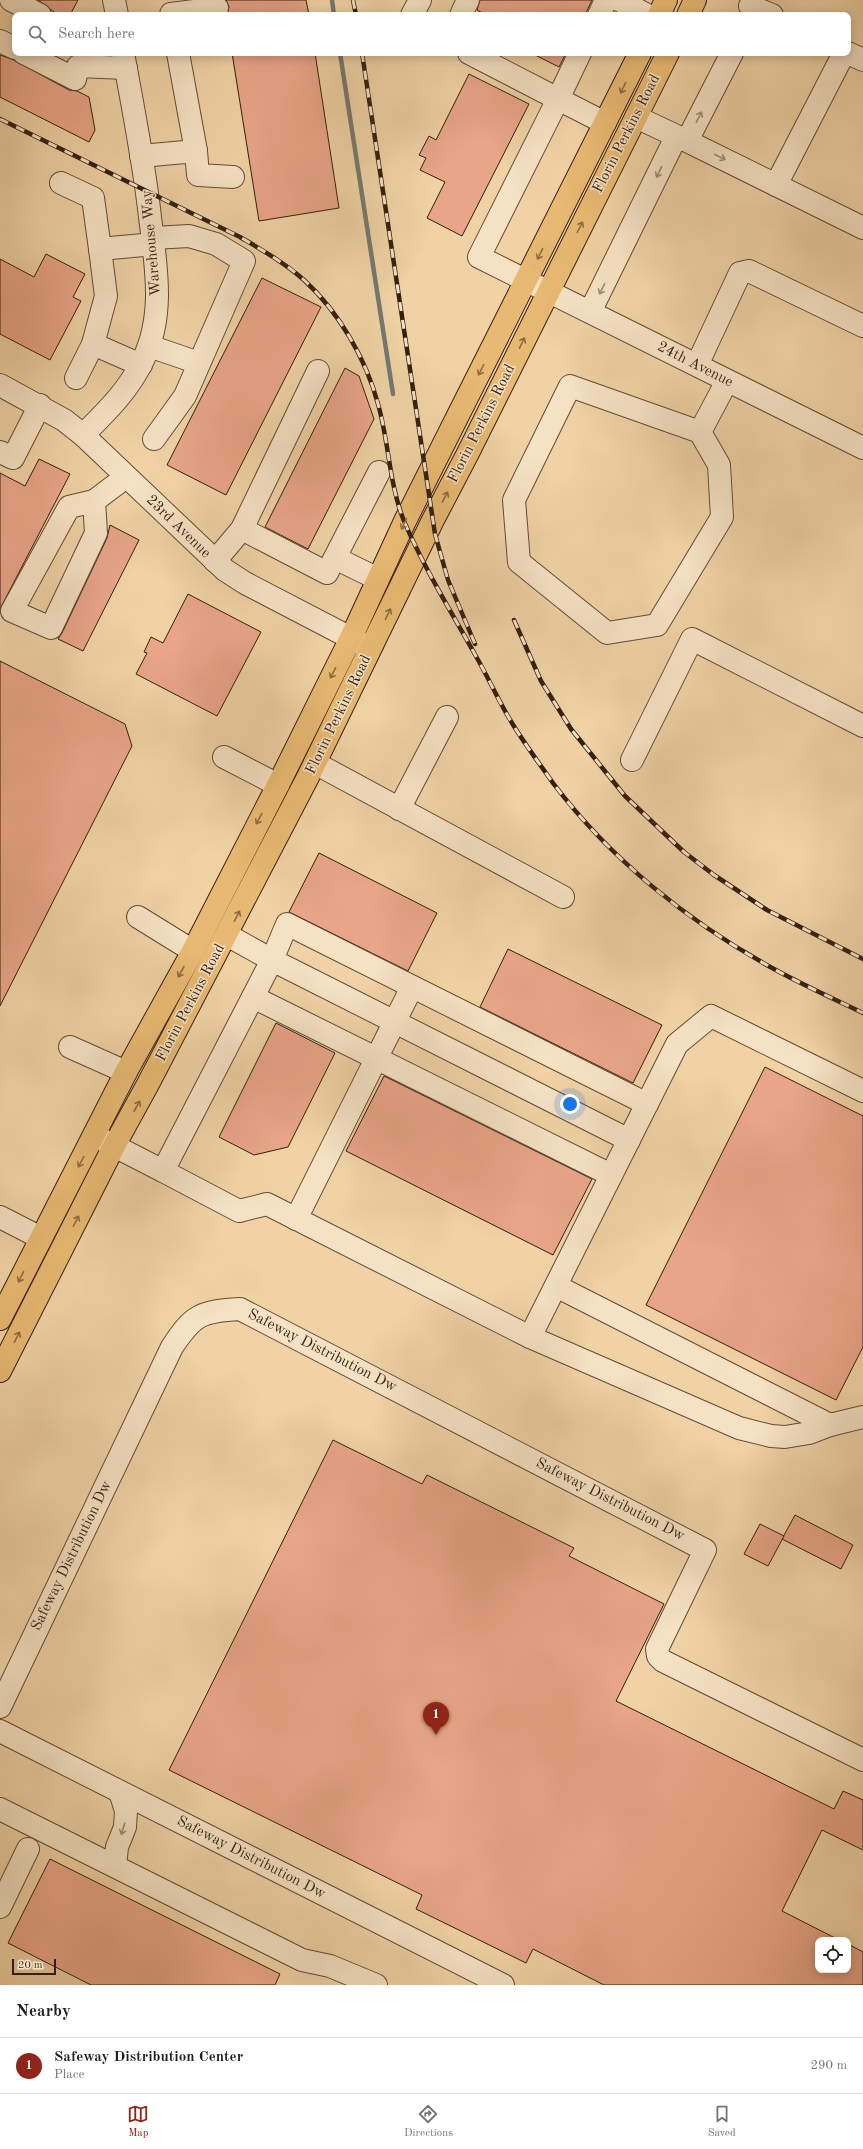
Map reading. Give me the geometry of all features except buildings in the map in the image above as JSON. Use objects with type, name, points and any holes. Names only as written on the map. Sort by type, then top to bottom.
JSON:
[{"type":"main road","points":[[660,12],[666,0]]},
{"type":"main road","points":[[689,12],[695,0]]},
{"type":"main road","name":"Florin Perkins Road","points":[[0,1319],[126,1072],[193,951],[278,785],[451,427],[527,280],[638,56]]},
{"type":"main road","name":"Florin Perkins Road","points":[[0,1371],[114,1146],[227,935],[315,763],[432,520],[468,453],[548,290],[666,56]]},
{"type":"street","points":[[11,0],[34,12]]},
{"type":"street","points":[[114,0],[116,12]]},
{"type":"street","points":[[414,12],[420,0]]},
{"type":"street","points":[[462,12],[468,0]]},
{"type":"street","points":[[600,12],[606,0]]},
{"type":"street","points":[[618,0],[641,12]]},
{"type":"street","points":[[748,7],[763,12]]},
{"type":"street","points":[[170,10],[217,8]]},
{"type":"street","points":[[0,41],[12,47]]},
{"type":"street","points":[[851,54],[863,60]]},
{"type":"street","points":[[30,56],[75,79],[76,60],[125,60]]},
{"type":"street","points":[[179,56],[196,151],[198,175],[233,177]]},
{"type":"street","points":[[475,56],[605,123]]},
{"type":"street","points":[[558,99],[579,56]]},
{"type":"street","points":[[590,312],[681,138],[690,135],[730,56]]},
{"type":"street","points":[[776,185],[842,56]]},
{"type":"street","name":"Warehouse Way","points":[[83,435],[120,397],[145,356],[157,307],[158,287],[153,241],[125,60]]},
{"type":"street","name":"24th Avenue","points":[[558,99],[479,257],[863,448]]},
{"type":"street","points":[[636,117],[863,228]]},
{"type":"street","points":[[141,156],[196,151]]},
{"type":"street","points":[[61,183],[92,198],[106,296],[93,344],[76,378]]},
{"type":"street","points":[[100,249],[189,236],[216,244],[244,261],[184,396],[154,439]]},
{"type":"street","points":[[696,365],[740,273],[749,271],[863,326]]},
{"type":"street","points":[[93,344],[145,356],[199,363]]},
{"type":"street","points":[[214,561],[242,529],[318,371]]},
{"type":"street","points":[[700,432],[727,381]]},
{"type":"street","name":"23rd Avenue","points":[[0,385],[40,405],[64,420],[83,435],[214,561],[245,583],[371,649]]},
{"type":"street","points":[[570,386],[700,432],[719,465],[722,517],[657,625],[607,633],[519,562],[514,500],[570,386]]},
{"type":"street","points":[[0,452],[13,458],[40,405]]},
{"type":"street","points":[[242,529],[328,573],[379,472]]},
{"type":"street","points":[[94,501],[96,533],[51,628],[12,610],[69,507],[94,501],[126,477]]},
{"type":"street","points":[[335,558],[378,579]]},
{"type":"street","points":[[632,760],[692,639],[863,726]]},
{"type":"street","points":[[399,808],[447,717]]},
{"type":"street","points":[[224,757],[278,785]]},
{"type":"street","points":[[315,763],[563,897]]},
{"type":"street","points":[[138,917],[193,951]]},
{"type":"street","points":[[163,1171],[272,960],[286,924],[647,1104]]},
{"type":"street","points":[[227,935],[272,960],[629,1140]]},
{"type":"street","points":[[296,1219],[412,987]]},
{"type":"street","points":[[253,997],[611,1175]]},
{"type":"street","points":[[530,1337],[677,1044],[711,1016],[863,1091]]},
{"type":"street","points":[[70,1047],[126,1072]]},
{"type":"street","points":[[94,1136],[239,1211],[267,1204],[530,1337],[739,1428],[756,1433],[786,1437],[797,1436],[830,1425],[863,1417]]},
{"type":"street","points":[[0,1217],[41,1238]]},
{"type":"street","points":[[556,1286],[830,1425]]},
{"type":"street","name":"Safeway Distribution Dw","points":[[0,1707],[172,1347],[187,1324],[212,1310],[240,1309],[705,1550],[657,1649],[658,1656],[663,1660],[863,1760]]},
{"type":"street","name":"Safeway Distribution Dw","points":[[0,1731],[503,1985]]},
{"type":"street","points":[[115,1866],[117,1846],[125,1826],[126,1811],[120,1792]]},
{"type":"street","points":[[0,1809],[302,1960],[330,1966],[376,1985]]},
{"type":"street","points":[[0,1906],[28,1849]]},
{"type":"waterway","points":[[332,0],[334,12]]},
{"type":"waterway","points":[[340,56],[393,394]]},
{"type":"railway","points":[[353,0],[355,12]]},
{"type":"railway","points":[[362,56],[435,534],[448,580],[475,644]]},
{"type":"railway","points":[[0,119],[240,237],[289,268],[317,293],[340,321],[350,337],[359,353],[373,387],[382,418],[395,492],[404,521],[412,539],[507,715],[553,783],[600,838],[626,864],[682,910],[743,951],[774,969],[863,1013]]},
{"type":"railway","points":[[514,620],[541,681],[571,729],[625,796],[684,852],[714,875],[767,910],[863,959]]},
{"type":"place","name":"Safeway Distribution Center","points":[[436,1735]]}]
